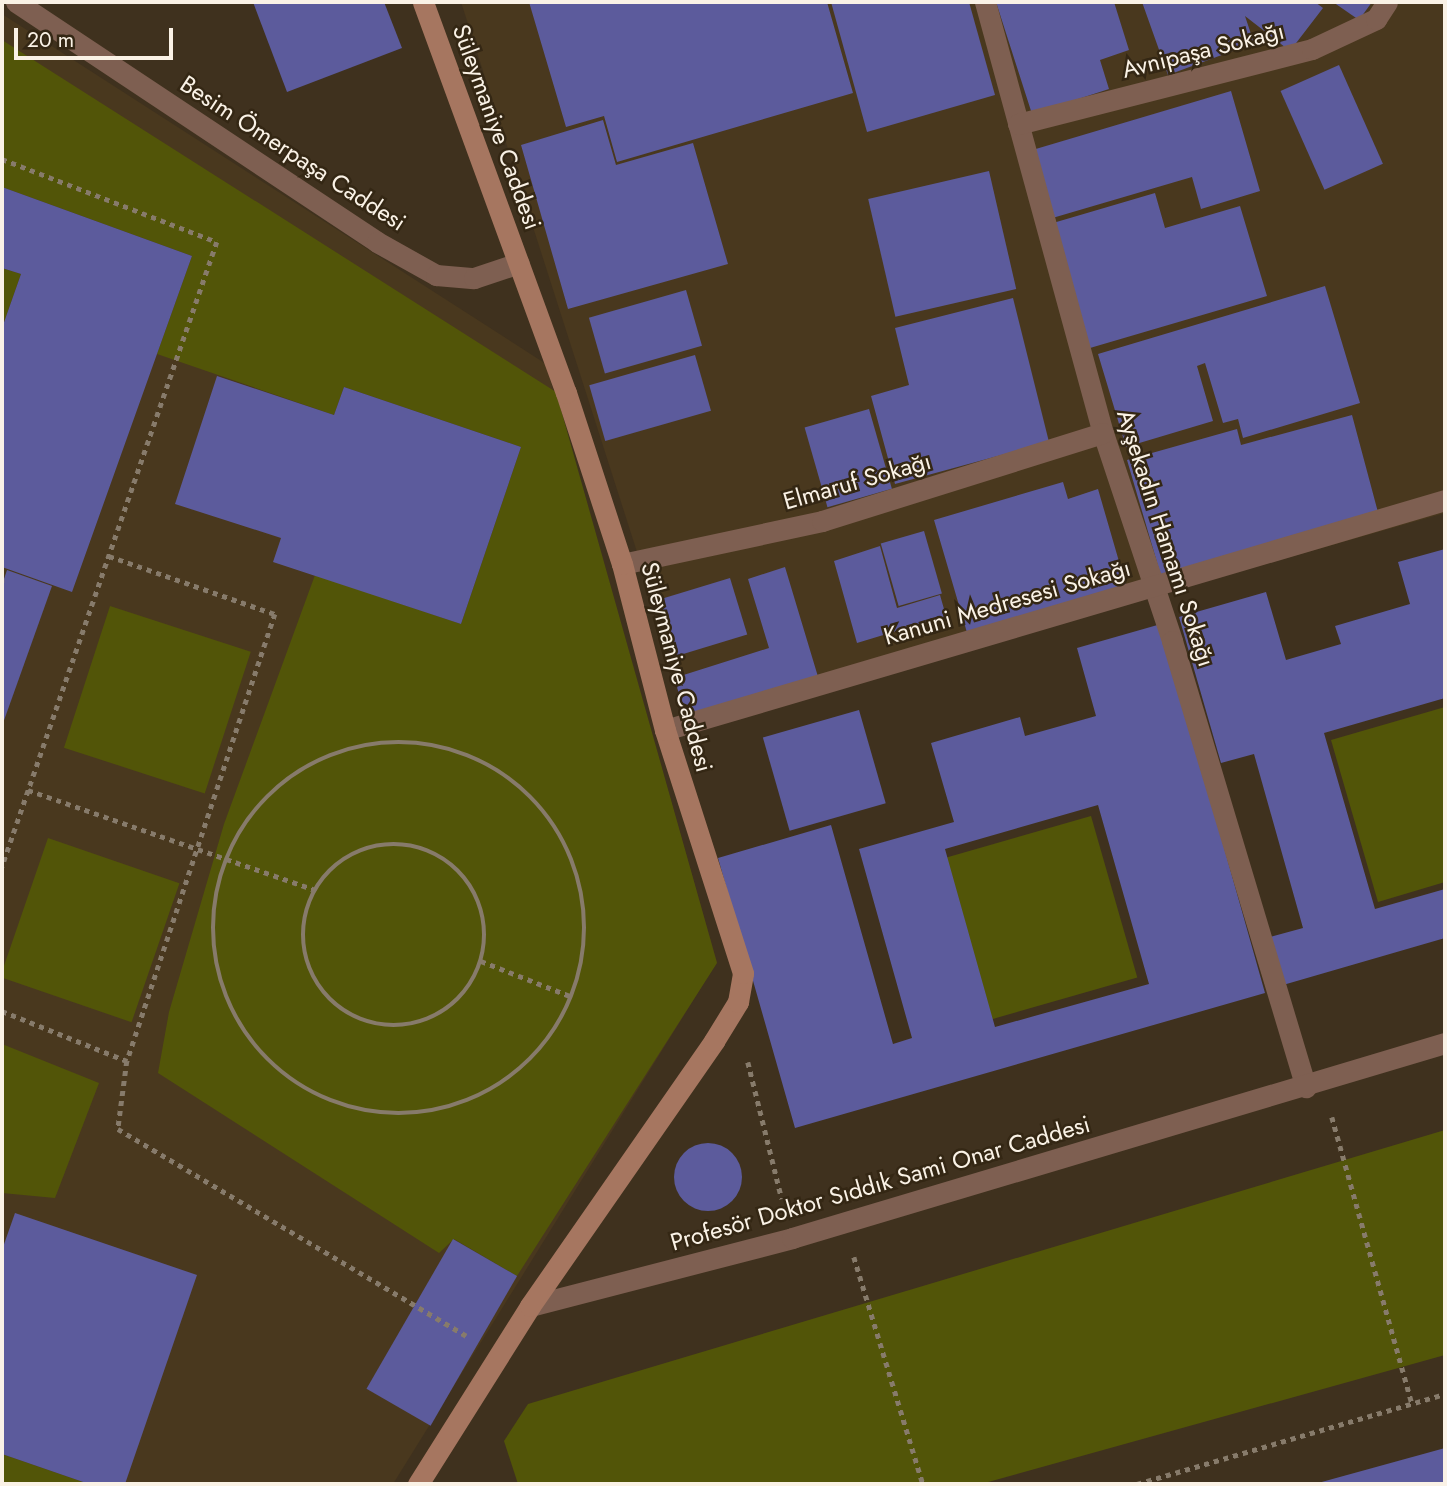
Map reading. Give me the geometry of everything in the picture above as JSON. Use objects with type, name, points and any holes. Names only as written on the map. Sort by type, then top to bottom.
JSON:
[{"type":"main road","name":"Süleymaniye Caddesi","points":[[423,2],[519,263],[622,564],[665,730],[743,973],[734,1007],[530,1306]]},
{"type":"main road","points":[[418,1484],[530,1306]]},
{"type":"street","name":"Besim Ömerpaşa Caddesi","points":[[16,2],[377,242],[436,275],[474,278],[519,263]]},
{"type":"street","name":"Ayşekadın Hamamı Sokağı","points":[[985,2],[1103,433],[1314,1085]]},
{"type":"street","name":"Avnipaşa Sokağı","points":[[1018,124],[1312,49],[1376,19],[1387,2]]},
{"type":"street","name":"Elmaruf Sokağı","points":[[622,564],[822,521],[1103,433]]},
{"type":"street","name":"Kanuni Medresesi Sokağı","points":[[665,730],[1445,500]]},
{"type":"street","name":"Profesör Doktor Sıddık Sami Onar Caddesi","points":[[530,1306],[792,1238],[1314,1085],[1445,1043]]},
{"type":"path","points":[[2,159],[217,242],[2,867]]},
{"type":"path","points":[[109,556],[275,614],[127,1060],[118,1129],[500,1356]]},
{"type":"path","points":[[2,578],[2,584]]},
{"type":"path","points":[[422,741],[483,760],[534,797],[569,849],[586,911],[580,974],[570,996],[555,1032],[510,1078],[454,1107],[391,1115],[329,1102],[280,1073],[250,1040],[219,979],[212,923],[225,861],[252,811],[300,768],[359,744],[422,741]]},
{"type":"path","points":[[28,790],[195,851],[315,890]]},
{"type":"path","points":[[387,843],[425,850],[444,858],[466,877],[480,903],[486,932],[481,961],[467,989],[446,1010],[418,1023],[388,1026],[358,1019],[332,1002],[314,978],[304,949],[304,919],[315,890],[333,867],[358,850],[387,843]]},
{"type":"path","points":[[481,961],[570,996]]},
{"type":"path","points":[[734,1007],[792,1238]]},
{"type":"path","points":[[2,1011],[127,1060]]},
{"type":"path","points":[[1314,1085],[1412,1403]]},
{"type":"path","points":[[861,1281],[923,1484]]},
{"type":"path","points":[[1136,1484],[1445,1394]]},
{"type":"shaded area","points":[[461,2],[1445,2],[1445,513],[693,727]]},
{"type":"shaded area","points":[[2,14],[546,364],[717,962],[393,1484],[2,1484]]},
{"type":"shaded area","points":[[2,40],[556,392],[717,963],[517,1276],[454,1239],[439,1253],[158,1073],[169,1012],[224,824],[315,575],[461,624],[521,447],[344,387],[334,415],[157,354],[192,256],[2,187]]},
{"type":"shaded area","points":[[2,268],[21,274],[2,328]]},
{"type":"shaded area","points":[[110,606],[251,652],[205,793],[64,748]]},
{"type":"shaded area","points":[[1445,707],[1445,882],[1378,902],[1331,740]]},
{"type":"shaded area","points":[[1091,816],[1137,977],[990,1020],[944,858]]},
{"type":"shaded area","points":[[48,838],[179,883],[132,1022],[2,978]]},
{"type":"shaded area","points":[[2,1044],[99,1083],[55,1198],[2,1193]]},
{"type":"shaded area","points":[[1445,1130],[1445,1355],[981,1484],[518,1484],[504,1441],[528,1404]]},
{"type":"shaded area","points":[[2,1454],[89,1484],[2,1484]]},
{"type":"building","points":[[253,2],[384,2],[402,48],[287,92]]},
{"type":"building","points":[[529,2],[827,2],[853,93],[617,162],[604,116],[566,127]]},
{"type":"building","points":[[831,2],[969,2],[995,95],[867,132]]},
{"type":"building","points":[[996,2],[1114,2],[1129,50],[1100,60],[1109,89],[1032,114]]},
{"type":"building","points":[[1142,2],[1315,2],[1323,8],[1290,51],[1245,16],[1254,43],[1168,75]]},
{"type":"building","points":[[1333,2],[1372,2],[1359,20]]},
{"type":"building","points":[[1339,65],[1383,164],[1324,190],[1281,91]]},
{"type":"building","points":[[1231,91],[1260,191],[1201,209],[1192,177],[1049,219],[1029,151]]},
{"type":"building","points":[[603,120],[616,165],[693,143],[728,264],[568,309],[521,145]]},
{"type":"building","points":[[989,171],[1016,289],[895,317],[868,199]]},
{"type":"building","points":[[2,187],[192,256],[72,592],[2,567],[2,328],[21,274],[2,268]]},
{"type":"building","points":[[1155,193],[1165,228],[1240,206],[1267,296],[1090,348],[1053,223]]},
{"type":"building","points":[[1325,286],[1360,403],[1243,438],[1238,419],[1223,423],[1205,363],[1197,366],[1213,421],[1126,447],[1098,354]]},
{"type":"building","points":[[686,290],[702,346],[605,374],[589,318]]},
{"type":"building","points":[[1013,298],[1049,442],[895,484],[871,396],[909,385],[895,328]]},
{"type":"building","points":[[695,355],[711,411],[605,441],[589,385]]},
{"type":"building","points":[[217,376],[334,415],[344,387],[521,447],[461,624],[273,562],[281,538],[175,504]]},
{"type":"building","points":[[869,409],[892,489],[827,507],[805,427]]},
{"type":"building","points":[[1352,415],[1379,516],[1161,576],[1127,460],[1237,429],[1241,445]]},
{"type":"building","points":[[1063,482],[1068,499],[1098,489],[1127,589],[968,636],[934,520]]},
{"type":"building","points":[[924,531],[942,593],[899,606],[881,543]]},
{"type":"building","points":[[880,546],[897,608],[940,595],[946,616],[857,643],[834,561]]},
{"type":"building","points":[[1445,549],[1445,698],[1324,733],[1375,909],[1445,889],[1445,938],[1283,985],[1270,937],[1303,928],[1254,754],[1221,763],[1179,617],[1266,592],[1286,660],[1341,644],[1335,626],[1410,604],[1398,562]]},
{"type":"building","points":[[785,567],[819,680],[688,722],[674,678],[769,648],[748,579]]},
{"type":"building","points":[[7,570],[52,586],[2,726],[2,585]]},
{"type":"building","points":[[730,578],[747,634],[672,658],[654,601]]},
{"type":"building","points":[[1161,624],[1265,993],[795,1128],[718,858],[831,825],[893,1044],[912,1038],[859,849],[954,822],[931,743],[1020,717],[1025,736],[1096,716],[1077,648]],"holes":[[[1098,805],[1149,984],[995,1027],[945,849]]]},
{"type":"building","points":[[859,710],[886,803],[790,831],[763,738]]},
{"type":"building","points":[[701,1143],[715,1143],[727,1148],[737,1158],[742,1177],[737,1196],[727,1206],[715,1211],[701,1211],[689,1206],[679,1196],[674,1184],[674,1170],[679,1158],[689,1148]]},
{"type":"building","points":[[15,1213],[197,1275],[125,1484],[89,1484],[2,1454],[2,1250]]},
{"type":"building","points":[[453,1239],[517,1276],[431,1426],[366,1389]]},
{"type":"building","points":[[1445,1448],[1445,1484],[1318,1484],[1318,1483]]}]
